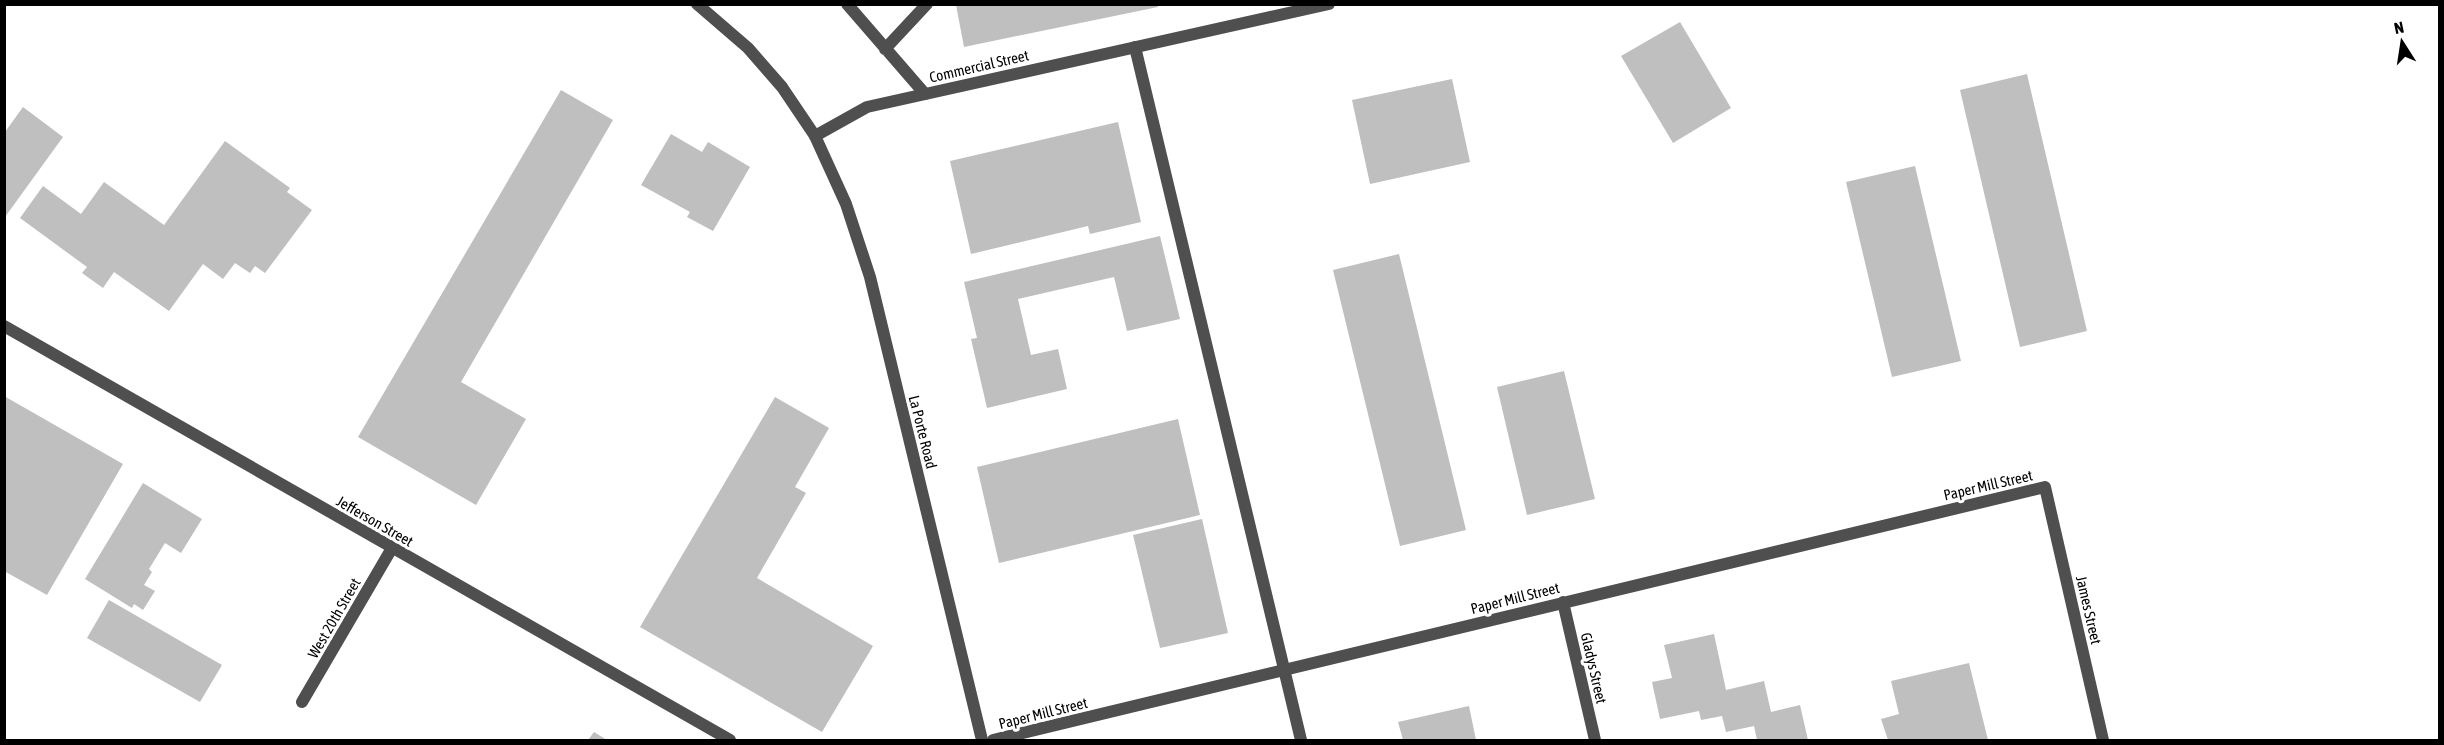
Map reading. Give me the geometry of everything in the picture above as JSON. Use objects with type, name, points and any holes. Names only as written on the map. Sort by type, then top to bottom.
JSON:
[{"type":"street","points":[[697,4],[748,48],[782,87],[815,136]]},
{"type":"street","points":[[847,4],[925,94]]},
{"type":"street","points":[[885,49],[927,4]]},
{"type":"street","name":"Commercial Street","points":[[815,136],[867,107],[1299,8],[1329,4]]},
{"type":"street","points":[[1135,46],[1301,741]]},
{"type":"street","name":"La Porte Road","points":[[815,136],[846,204],[870,277],[982,741]]},
{"type":"street","name":"Jefferson Street","points":[[4,326],[730,741]]},
{"type":"street","name":"Paper Mill Street","points":[[993,741],[2045,487]]},
{"type":"street","name":"James Street","points":[[2045,487],[2103,741]]},
{"type":"street","name":"West 20th Street","points":[[302,702],[392,548]]},
{"type":"street","name":"Gladys Street","points":[[1563,602],[1595,741]]},
{"type":"building","points":[[1157,4],[1158,7],[964,47],[956,5]]},
{"type":"building","points":[[1680,22],[1731,108],[1673,143],[1621,56]]},
{"type":"building","points":[[2027,74],[2087,331],[2020,347],[1960,90]]},
{"type":"building","points":[[1452,79],[1470,162],[1370,184],[1352,100]]},
{"type":"building","points":[[561,90],[613,120],[461,382],[526,419],[476,505],[358,437]]},
{"type":"building","points":[[23,107],[63,137],[5,217],[5,132]]},
{"type":"building","points":[[1118,122],[1141,222],[1090,234],[1088,226],[971,254],[950,161]]},
{"type":"building","points":[[671,134],[702,152],[708,142],[750,167],[713,231],[687,217],[690,212],[641,185]]},
{"type":"building","points":[[225,141],[290,188],[287,192],[312,210],[265,273],[255,266],[250,273],[235,263],[223,279],[203,264],[169,311],[114,272],[103,288],[82,273],[87,267],[20,218],[43,186],[81,214],[104,182],[164,225]]},
{"type":"building","points":[[1915,166],[1961,361],[1892,377],[1846,182]]},
{"type":"building","points":[[1160,236],[1180,319],[1127,331],[1114,277],[1018,299],[1031,355],[1058,349],[1067,389],[987,408],[971,339],[977,338],[964,282]]},
{"type":"building","points":[[1399,254],[1466,530],[1400,546],[1333,270]]},
{"type":"building","points":[[1564,371],[1595,499],[1527,515],[1497,387]]},
{"type":"building","points":[[4,396],[123,464],[47,595],[4,571]]},
{"type":"building","points":[[775,397],[829,428],[795,487],[806,493],[757,578],[873,646],[822,732],[640,627]]},
{"type":"building","points":[[1178,419],[1200,515],[999,563],[977,467]]},
{"type":"building","points":[[143,483],[202,519],[181,553],[165,543],[149,569],[152,572],[144,585],[155,591],[143,610],[134,604],[132,608],[85,579]]},
{"type":"building","points":[[1202,519],[1228,633],[1160,648],[1133,535]]},
{"type":"building","points":[[109,600],[222,665],[200,702],[87,638]]},
{"type":"building","points":[[1714,634],[1726,690],[1764,681],[1771,712],[1800,705],[1808,740],[1757,740],[1754,726],[1726,732],[1722,716],[1701,720],[1699,711],[1660,719],[1652,682],[1672,678],[1664,645]]},
{"type":"building","points":[[1969,663],[1988,740],[1888,740],[1881,719],[1899,714],[1891,681]]},
{"type":"building","points":[[1469,706],[1476,740],[1403,740],[1398,722]]},
{"type":"building","points":[[594,732],[607,740],[588,740]]}]
